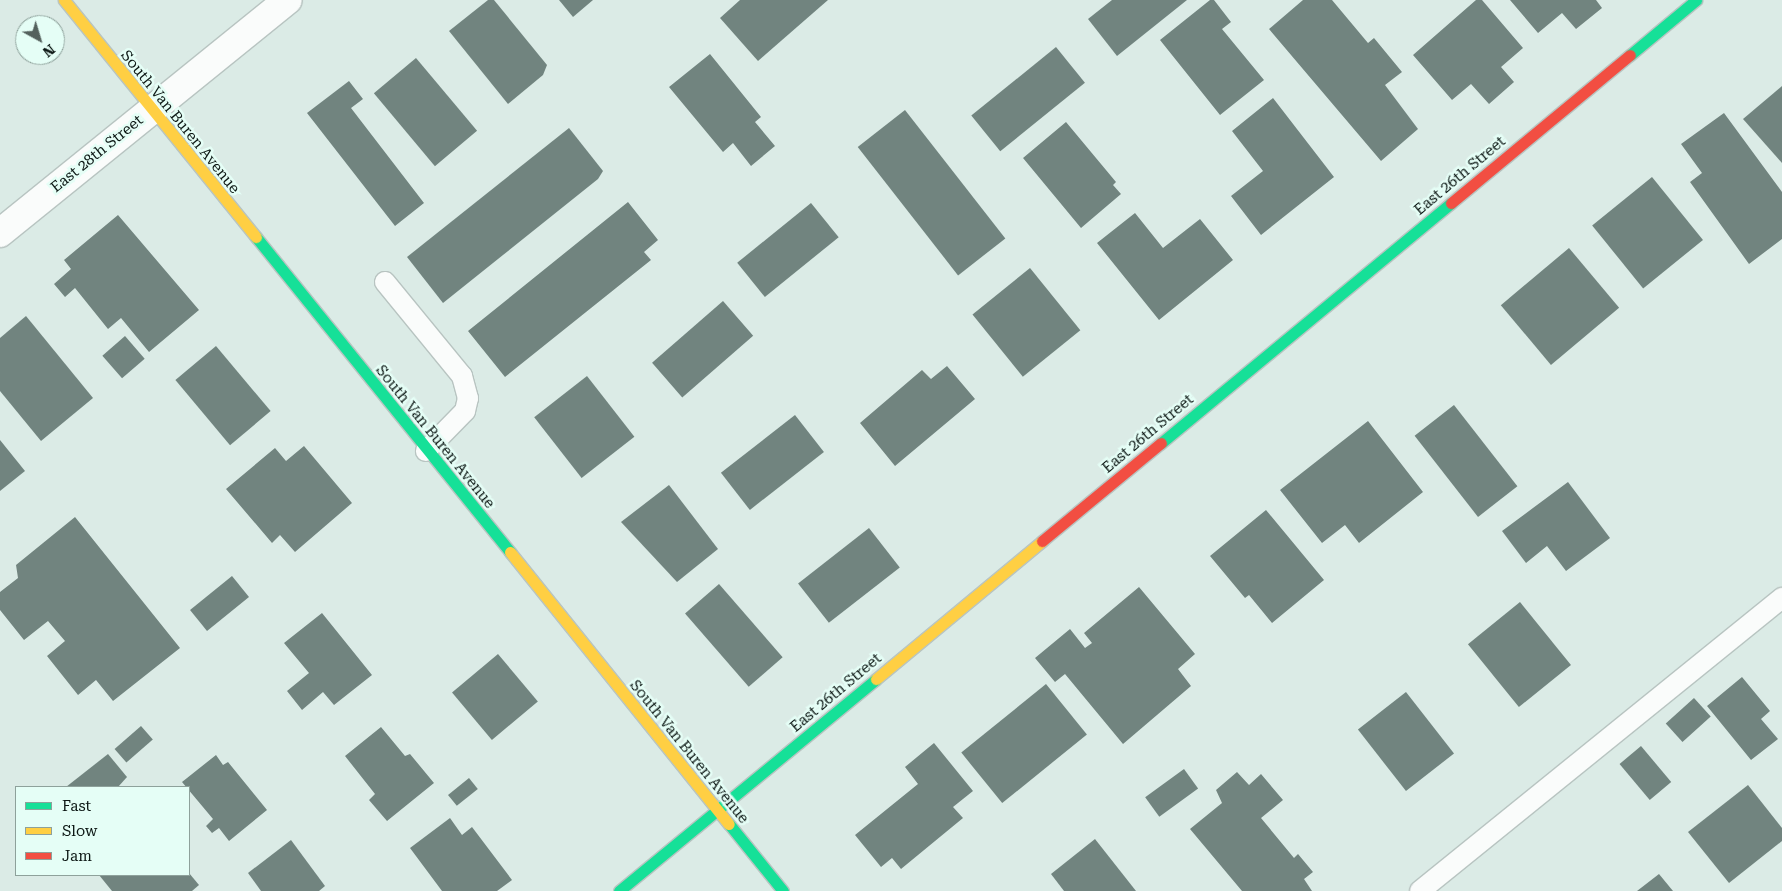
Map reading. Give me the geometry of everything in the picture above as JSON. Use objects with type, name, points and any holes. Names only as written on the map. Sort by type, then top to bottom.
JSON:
[{"type":"street","name":"South Van Buren Avenue","points":[[64,0],[426,451],[783,891]]},
{"type":"street","name":"East 28th Street","points":[[0,233],[288,0]]},
{"type":"street","name":"East 26th Street","points":[[619,891],[1696,0]]},
{"type":"lane","points":[[386,282],[462,376],[468,398],[465,411],[426,451]]},
{"type":"lane","points":[[1420,891],[1782,598]]},
{"type":"building","points":[[488,0],[494,0],[547,65],[543,75],[508,104],[449,31]]},
{"type":"building","points":[[559,0],[593,0],[573,17]]},
{"type":"building","points":[[740,0],[828,0],[758,61],[720,18]]},
{"type":"building","points":[[1112,0],[1187,0],[1117,56],[1088,19]]},
{"type":"building","points":[[1210,0],[1214,0],[1231,22],[1222,29],[1264,80],[1220,115],[1160,40]]},
{"type":"building","points":[[1303,0],[1332,0],[1368,43],[1374,38],[1402,72],[1385,85],[1418,129],[1381,161],[1269,29]]},
{"type":"building","points":[[1476,0],[1482,0],[1523,48],[1501,67],[1514,82],[1489,104],[1471,84],[1452,100],[1413,55]]},
{"type":"building","points":[[1510,0],[1596,0],[1602,8],[1576,29],[1562,13],[1538,33]]},
{"type":"building","points":[[1056,47],[1085,83],[1000,151],[971,116]]},
{"type":"building","points":[[710,54],[761,117],[755,122],[775,146],[751,166],[733,143],[723,152],[669,87]]},
{"type":"building","points":[[416,58],[477,131],[435,166],[374,93]]},
{"type":"building","points":[[349,81],[363,99],[351,108],[424,203],[395,226],[307,113]]},
{"type":"building","points":[[1782,86],[1782,163],[1743,119]]},
{"type":"building","points":[[1273,98],[1334,177],[1261,235],[1231,196],[1263,171],[1232,131]]},
{"type":"building","points":[[905,110],[1005,238],[958,275],[858,147]]},
{"type":"building","points":[[1724,113],[1782,192],[1782,239],[1749,264],[1690,182],[1702,173],[1681,144]]},
{"type":"building","points":[[1066,122],[1116,182],[1113,185],[1121,194],[1081,228],[1023,158]]},
{"type":"building","points":[[569,128],[603,171],[598,179],[443,303],[407,257]]},
{"type":"building","points":[[1652,177],[1703,240],[1643,288],[1592,225]]},
{"type":"building","points":[[628,202],[658,240],[644,252],[651,260],[505,377],[468,331]]},
{"type":"building","points":[[811,203],[839,237],[765,297],[737,263]]},
{"type":"building","points":[[1135,213],[1163,248],[1200,219],[1233,260],[1159,320],[1097,243]]},
{"type":"building","points":[[118,215],[199,310],[149,352],[121,318],[108,329],[75,288],[65,297],[54,284],[71,269],[64,260]]},
{"type":"building","points":[[1569,248],[1619,308],[1551,365],[1501,305]]},
{"type":"building","points":[[1030,268],[1080,330],[1023,377],[972,315]]},
{"type":"building","points":[[723,301],[753,336],[682,397],[652,363]]},
{"type":"building","points":[[26,316],[93,398],[41,441],[0,391],[0,338]]},
{"type":"building","points":[[125,336],[145,359],[122,378],[102,356]]},
{"type":"building","points":[[216,346],[271,411],[230,445],[175,380]]},
{"type":"building","points":[[947,366],[975,399],[895,466],[860,423],[922,370],[931,379]]},
{"type":"building","points":[[587,376],[634,437],[582,478],[534,417]]},
{"type":"building","points":[[1454,405],[1517,486],[1478,517],[1415,436]]},
{"type":"building","points":[[795,415],[824,452],[750,510],[721,473]]},
{"type":"building","points":[[1368,421],[1423,492],[1359,543],[1345,525],[1322,543],[1280,490]]},
{"type":"building","points":[[0,440],[25,471],[0,491]]},
{"type":"building","points":[[304,446],[352,503],[295,552],[280,535],[272,543],[226,489],[275,448],[286,461]]},
{"type":"building","points":[[1568,482],[1610,538],[1566,571],[1547,546],[1526,563],[1502,531]]},
{"type":"building","points":[[669,485],[718,549],[677,582],[621,522]]},
{"type":"building","points":[[1266,510],[1324,580],[1272,623],[1249,595],[1245,598],[1210,556]]},
{"type":"building","points":[[75,517],[180,648],[113,701],[96,680],[78,695],[47,656],[65,641],[48,621],[24,640],[0,610],[0,592],[18,578],[16,565]]},
{"type":"building","points":[[869,528],[900,567],[829,623],[798,583]]},
{"type":"building","points":[[232,576],[249,597],[207,631],[190,610]]},
{"type":"building","points":[[719,584],[783,657],[749,687],[685,614]]},
{"type":"building","points":[[1139,587],[1195,654],[1178,669],[1191,686],[1123,744],[1065,674],[1055,682],[1035,658],[1070,629],[1085,648],[1092,643],[1084,633]]},
{"type":"building","points":[[1520,602],[1571,665],[1519,707],[1468,644]]},
{"type":"building","points":[[322,613],[372,675],[334,705],[323,692],[302,710],[287,691],[309,673],[284,643]]},
{"type":"building","points":[[498,654],[538,701],[492,740],[452,693]]},
{"type":"building","points":[[1742,677],[1770,711],[1761,719],[1778,739],[1751,760],[1707,706]]},
{"type":"building","points":[[1046,684],[1087,735],[1002,803],[961,753]]},
{"type":"building","points":[[1406,692],[1454,753],[1406,791],[1358,730]]},
{"type":"building","points":[[1694,698],[1711,717],[1682,742],[1666,723]]},
{"type":"building","points":[[141,726],[153,740],[126,763],[115,749]]},
{"type":"building","points":[[381,727],[405,756],[410,754],[434,783],[387,821],[369,800],[375,794],[345,756]]},
{"type":"building","points":[[934,743],[973,791],[953,807],[963,818],[901,869],[892,858],[881,867],[855,835],[918,784],[905,767]]},
{"type":"building","points":[[1641,746],[1671,782],[1650,800],[1620,764]]},
{"type":"building","points":[[108,754],[127,777],[119,786],[67,786]]},
{"type":"building","points":[[216,755],[223,765],[228,762],[267,810],[229,841],[219,828],[212,833],[206,826],[213,819],[190,792],[190,786],[185,786],[182,782]]},
{"type":"building","points":[[1184,769],[1198,788],[1159,817],[1145,797]]},
{"type":"building","points":[[1237,772],[1249,785],[1261,774],[1283,800],[1261,818],[1294,858],[1298,854],[1313,872],[1304,879],[1312,891],[1242,891],[1190,829],[1222,803],[1216,790]]},
{"type":"building","points":[[469,778],[478,789],[457,806],[448,795]]},
{"type":"building","points":[[1748,785],[1782,828],[1782,841],[1729,883],[1688,832]]},
{"type":"building","points":[[450,818],[462,835],[472,827],[512,880],[497,891],[442,891],[410,848]]},
{"type":"building","points":[[1095,839],[1136,891],[1064,891],[1051,874]]},
{"type":"building","points":[[291,840],[325,886],[319,891],[261,891],[248,873]]},
{"type":"building","points":[[190,874],[199,885],[192,891],[112,891],[100,876],[190,876]]},
{"type":"building","points":[[1659,874],[1673,891],[1637,891]]},
{"type":"traffic: fast","points":[[1630,55],[1696,0]]},
{"type":"traffic: fast","points":[[1161,443],[1451,203]]},
{"type":"traffic: fast","points":[[256,237],[510,552]]},
{"type":"traffic: fast","points":[[619,891],[876,679]]},
{"type":"traffic: fast","points":[[729,824],[783,891]]},
{"type":"traffic: slow","points":[[64,0],[256,237]]},
{"type":"traffic: slow","points":[[876,679],[1042,541]]},
{"type":"traffic: slow","points":[[510,552],[729,824]]},
{"type":"traffic: jam","points":[[1451,203],[1630,55]]},
{"type":"traffic: jam","points":[[1042,541],[1161,443]]}]
